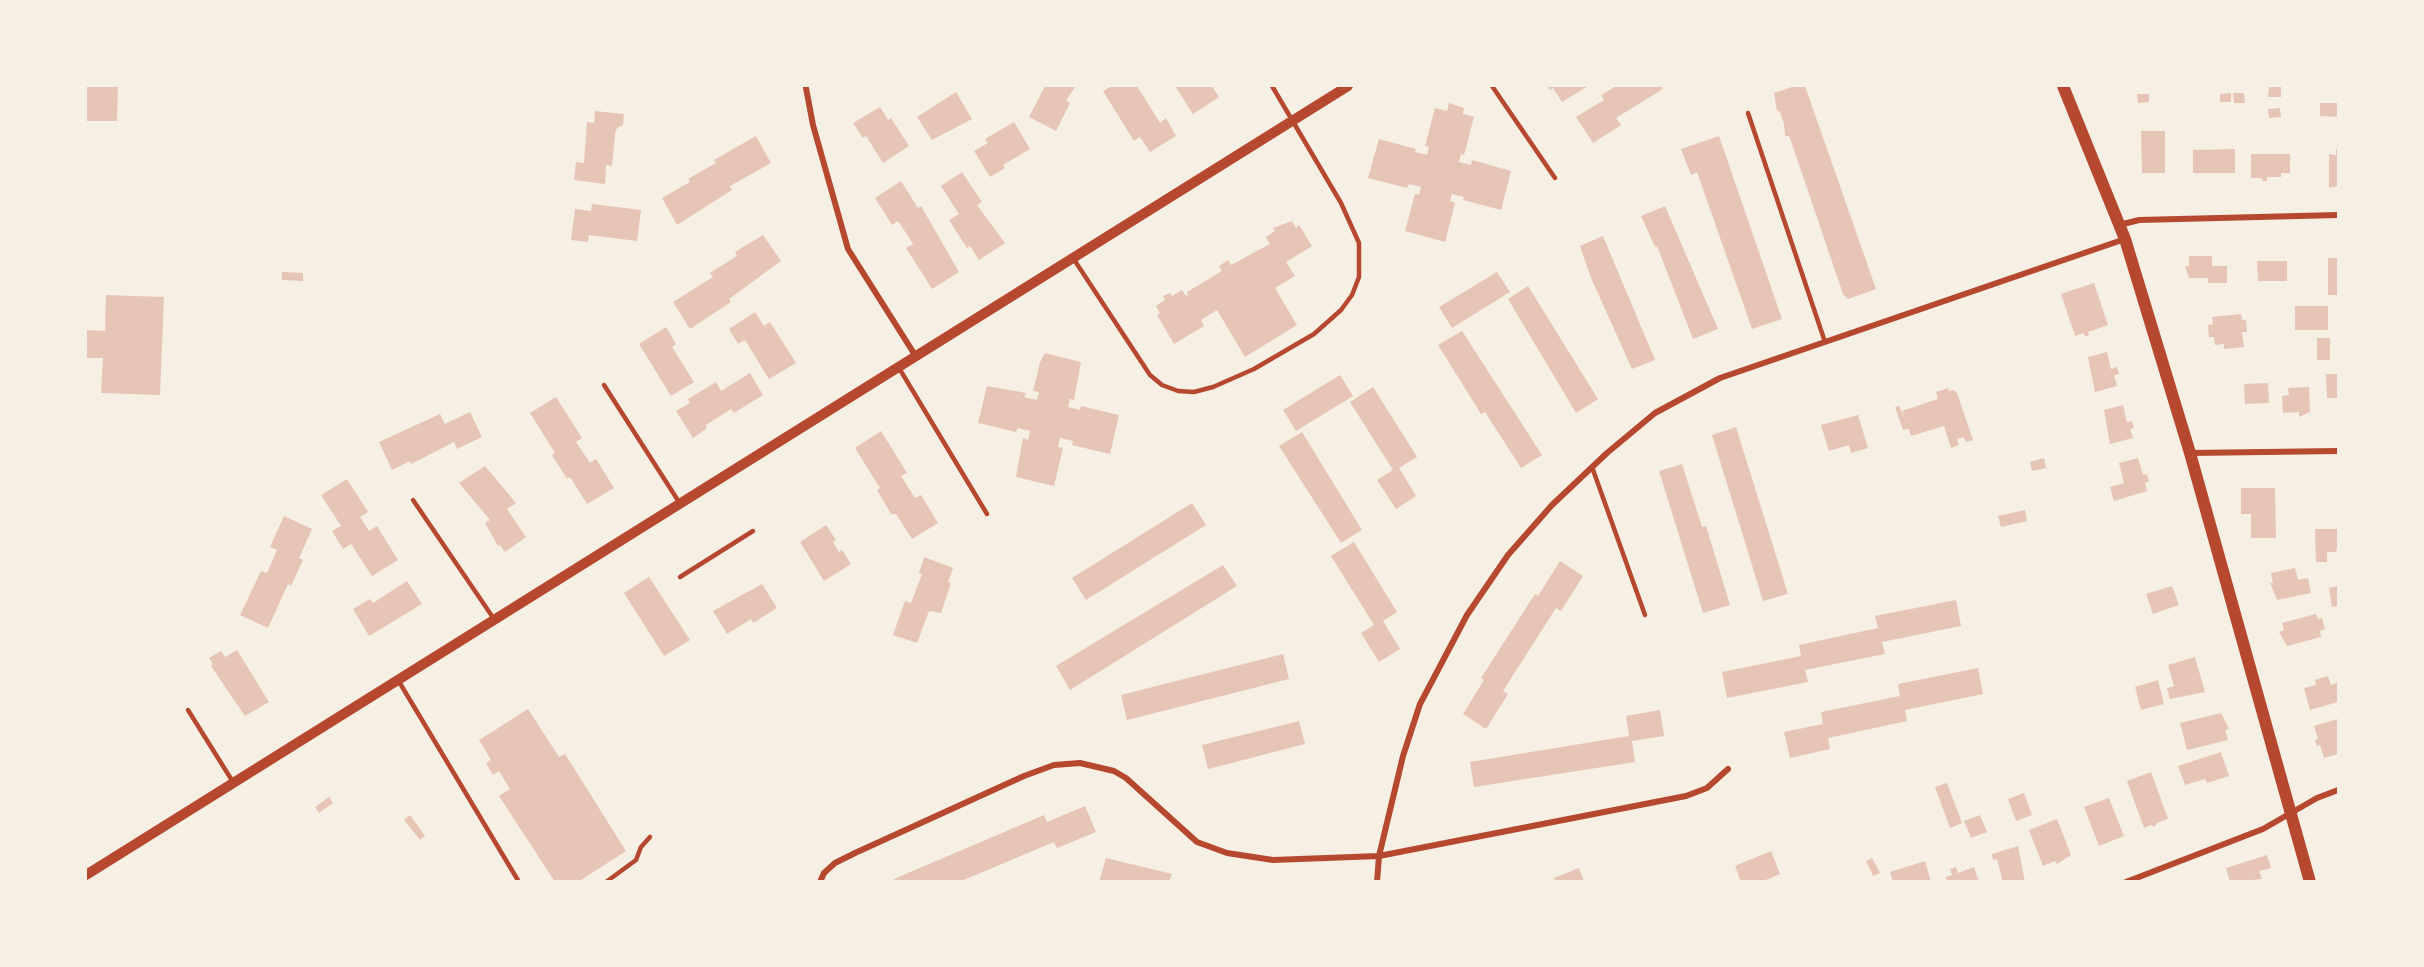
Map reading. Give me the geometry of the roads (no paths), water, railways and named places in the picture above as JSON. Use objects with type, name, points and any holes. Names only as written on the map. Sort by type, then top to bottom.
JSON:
[{"type":"main road","points":[[2063,86],[2125,239],[2190,453],[2310,882]]},
{"type":"street","points":[[86,875],[397,678],[1348,86]]},
{"type":"street","points":[[806,88],[813,126],[848,249],[915,355]]},
{"type":"street","points":[[2119,225],[2139,220],[2338,215]]},
{"type":"street","points":[[1377,882],[1379,856],[1402,756],[1420,704],[1467,615],[1508,555],[1552,505],[1592,467],[1655,413],[1720,378],[2125,239]]},
{"type":"street","points":[[2190,453],[2338,451]]},
{"type":"street","points":[[820,882],[824,873],[835,863],[855,853],[1041,769],[1080,763],[1107,768],[1126,778],[1197,842],[1227,854],[1273,860],[1379,856],[1686,796],[1707,788],[1728,769]]},
{"type":"street","points":[[2126,882],[2263,829],[2317,798],[2338,790]]},
{"type":"lane","points":[[1072,257],[1142,364],[1162,385],[1194,392],[1214,387],[1287,351],[1341,310],[1352,295],[1359,277],[1361,261],[1359,243],[1351,222],[1272,86]]},
{"type":"lane","points":[[1492,86],[1555,178]]},
{"type":"lane","points":[[1748,113],[1825,342]]},
{"type":"lane","points":[[898,365],[987,514]]},
{"type":"lane","points":[[604,385],[679,502]]},
{"type":"lane","points":[[1592,467],[1645,615]]},
{"type":"lane","points":[[413,500],[494,619]]},
{"type":"lane","points":[[680,577],[753,531]]},
{"type":"lane","points":[[397,678],[519,882]]},
{"type":"lane","points":[[188,710],[233,782]]},
{"type":"lane","points":[[606,882],[636,860],[641,847],[650,837]]}]
